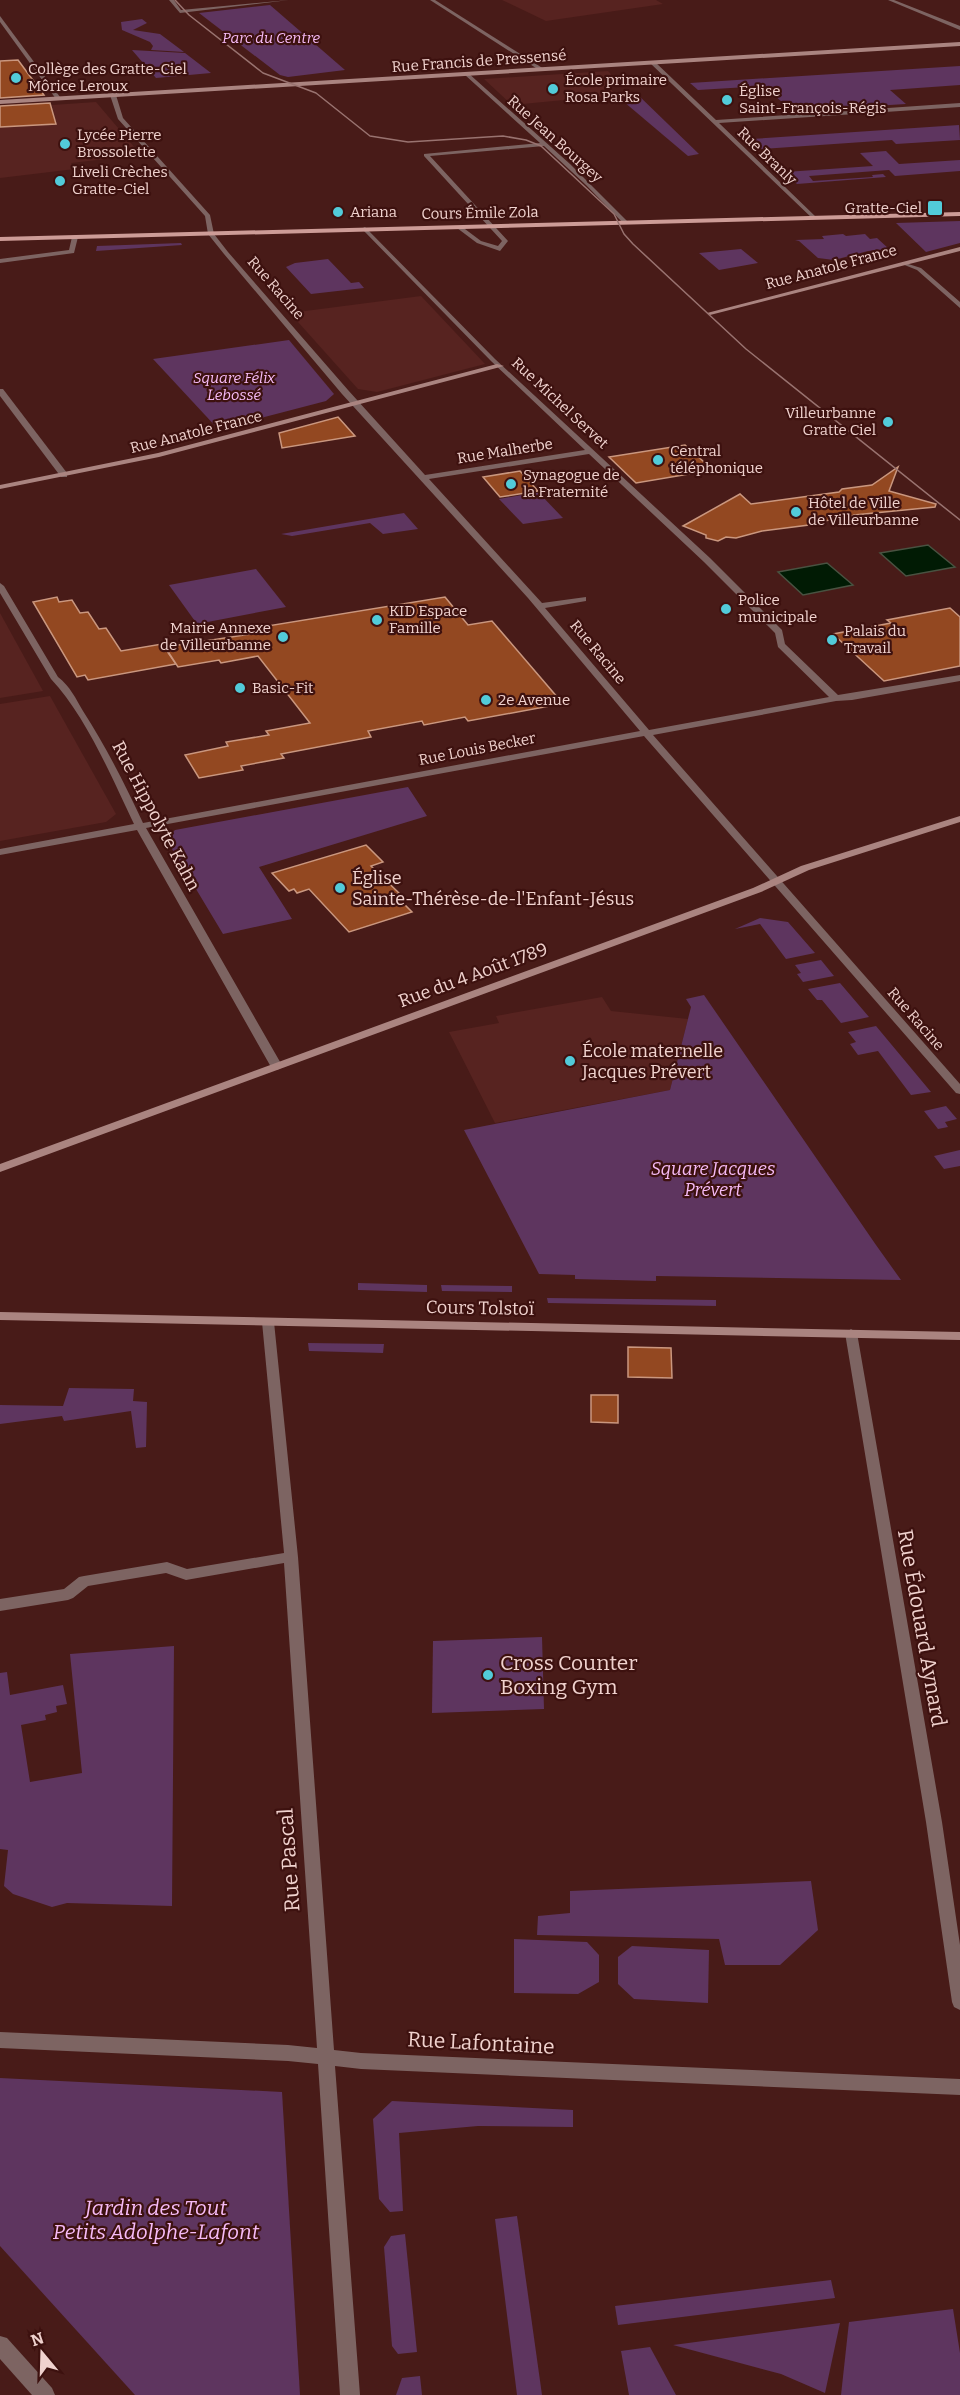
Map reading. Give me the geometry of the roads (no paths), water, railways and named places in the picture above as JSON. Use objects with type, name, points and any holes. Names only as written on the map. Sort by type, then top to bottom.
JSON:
[{"type":"main road","name":"Cours Émile Zola","points":[[0,239],[960,214]]},
{"type":"street","points":[[171,0],[180,12],[287,0]]},
{"type":"street","points":[[432,0],[541,69]]},
{"type":"street","points":[[890,0],[960,28]]},
{"type":"street","points":[[0,18],[58,98]]},
{"type":"street","name":"Rue Francis de Pressensé","points":[[0,102],[960,44]]},
{"type":"street","name":"Rue Branly","points":[[652,62],[813,217]]},
{"type":"street","name":"Rue Jean Bourgey","points":[[467,74],[523,127],[545,144],[626,223]]},
{"type":"street","name":"Rue Racine","points":[[113,96],[120,118],[208,216],[211,234],[356,404],[540,606],[646,733],[960,1091]]},
{"type":"street","points":[[713,122],[960,105]]},
{"type":"street","points":[[459,227],[478,242],[500,249],[505,241],[426,155],[545,144]]},
{"type":"street","name":"Rue Michel Servet","points":[[365,229],[500,366],[592,451],[779,632],[781,645],[836,698]]},
{"type":"street","points":[[0,261],[72,252],[75,237]]},
{"type":"street","name":"Rue Anatole France","points":[[710,313],[960,249]]},
{"type":"street","points":[[904,262],[919,269],[960,306]]},
{"type":"street","name":"Rue Anatole France","points":[[0,487],[171,453],[500,366]]},
{"type":"street","points":[[0,391],[64,475]]},
{"type":"street","name":"Rue Malherbe","points":[[422,478],[592,451]]},
{"type":"street","name":"Rue Hippolyte Kahn","points":[[0,586],[55,679],[63,685],[90,729],[115,774],[140,827],[277,1067]]},
{"type":"street","points":[[540,606],[583,598]]},
{"type":"street","name":"Rue Louis Becker","points":[[0,852],[836,698],[852,698],[960,678]]},
{"type":"street","name":"Rue du 4 Août 1789","points":[[0,1168],[758,890],[805,868],[960,819]]},
{"type":"street","name":"Cours Tolstoï","points":[[0,1316],[960,1336]]},
{"type":"street","name":"Rue Pascal","points":[[268,1322],[291,1557],[350,2395]]},
{"type":"street","name":"Rue Édouard Aynard","points":[[851,1334],[934,1822],[960,2002]]},
{"type":"street","points":[[0,1605],[68,1593],[84,1581],[167,1567],[186,1575],[291,1557]]},
{"type":"street","name":"Rue Lafontaine","points":[[0,2040],[372,2061],[960,2087]]},
{"type":"street","points":[[0,2345],[45,2395]]},
{"type":"tram line","points":[[175,0],[189,15],[263,73],[316,93],[370,136],[408,142],[503,136],[526,140],[541,146],[614,214],[624,234],[633,244],[746,349],[960,520]]},
{"type":"place","name":"Collège des Gratte-Ciel Môrice Leroux","points":[[16,78]]},
{"type":"place","name":"École primaire Rosa Parks","points":[[553,89]]},
{"type":"place","name":"Église Saint-François-Régis","points":[[727,100]]},
{"type":"place","name":"Lycée Pierre Brossolette","points":[[65,144]]},
{"type":"place","name":"Liveli Crèches Gratte-Ciel","points":[[60,181]]},
{"type":"place","name":"Gratte-Ciel","points":[[935,208]]},
{"type":"place","name":"Ariana","points":[[338,212]]},
{"type":"place","name":"Villeurbanne Gratte Ciel","points":[[888,422]]},
{"type":"place","name":"Central téléphonique","points":[[658,460]]},
{"type":"place","name":"Synagogue de la Fraternité","points":[[511,484]]},
{"type":"place","name":"Hôtel de Ville de Villeurbanne","points":[[796,512]]},
{"type":"place","name":"Police municipale","points":[[726,609]]},
{"type":"place","name":"KID Espace Famille","points":[[377,620]]},
{"type":"place","name":"Mairie Annexe de Villeurbanne","points":[[283,637]]},
{"type":"place","name":"Palais du Travail","points":[[832,640]]},
{"type":"place","name":"Basic-Fit","points":[[240,688]]},
{"type":"place","name":"2e Avenue","points":[[486,700]]},
{"type":"place","name":"Église Sainte-Thérèse-de-l'Enfant-Jésus","points":[[340,888]]},
{"type":"place","name":"École maternelle Jacques Prévert","points":[[570,1061]]},
{"type":"place","name":"Cross Counter Boxing Gym","points":[[488,1675]]},
{"type":"park label","name":"Parc du Centre","points":[[271,38]]},
{"type":"park label","name":"Square Félix Lebossé","points":[[234,386]]},
{"type":"park label","name":"Square Jacques Prévert","points":[[713,1179]]},
{"type":"park label","name":"Jardin des Tout Petits Adolphe-Lafont","points":[[156,2220]]}]
